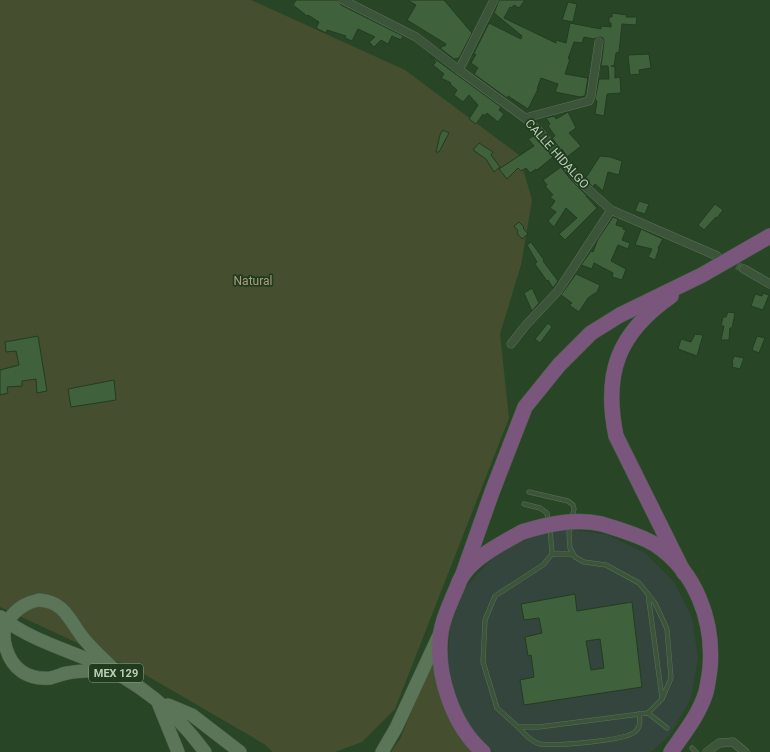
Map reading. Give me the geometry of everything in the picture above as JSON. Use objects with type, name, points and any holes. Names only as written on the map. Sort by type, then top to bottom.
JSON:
[{"type":"highway","points":[[483,752],[465,730],[451,705],[446,689],[439,653],[441,631],[449,606],[463,574],[492,492],[525,407],[559,364],[590,333],[642,303],[702,274],[770,236]]},
{"type":"highway","points":[[684,573],[616,436],[612,414],[613,374],[618,357],[624,345],[641,320],[662,302],[702,274]]},
{"type":"highway","points":[[463,574],[487,553],[522,532],[563,522],[588,522],[602,524],[636,536],[669,555],[684,573],[702,604],[707,622],[711,653],[706,691],[690,727],[671,752]]},
{"type":"main road","points":[[44,600],[57,605],[66,613],[84,639],[119,674],[98,670],[87,670],[50,678],[39,678],[20,671],[12,663],[4,643],[4,619],[20,607],[30,602],[44,600]]},
{"type":"main road","name":"MEX 129","points":[[4,619],[32,636],[119,674],[157,700],[176,716],[205,752]]},
{"type":"main road","points":[[382,752],[396,728],[441,631]]},
{"type":"main road","points":[[157,700],[178,752]]},
{"type":"main road","points":[[157,700],[192,715],[240,752]]},
{"type":"main road","points":[[372,752],[396,728]]},
{"type":"street","name":"CALLE HIDALGO","points":[[343,0],[416,37],[525,118],[541,133],[578,180],[611,210],[717,256]]},
{"type":"street","points":[[459,70],[494,0]]},
{"type":"street","points":[[525,118],[589,101],[599,42]]},
{"type":"street","points":[[511,344],[526,325],[558,291],[611,210]]},
{"type":"street","points":[[744,269],[770,284]]},
{"type":"street","points":[[707,752],[719,743],[733,742],[745,752]]},
{"type":"lane","points":[[518,727],[539,727],[648,713],[662,699],[671,678],[667,629],[655,603],[648,593],[639,583],[606,565],[584,562],[575,557],[570,548],[569,533],[574,509],[573,504],[568,501],[529,492]]},
{"type":"lane","points":[[524,504],[540,508],[546,513],[551,534],[552,554],[543,565],[495,596],[485,620],[483,662],[497,708],[530,739],[539,744],[564,744],[616,739],[635,733],[640,727],[639,714]]},
{"type":"lane","points":[[552,554],[573,554]]},
{"type":"lane","points":[[648,593],[662,699]]},
{"type":"lane","points":[[648,713],[667,728]]},
{"type":"lane","points":[[692,748],[696,752]]},
{"type":"shaded area","points":[[568,529],[608,535],[645,553],[674,582],[692,618],[698,658],[691,698],[670,735],[651,752],[494,752],[483,744],[459,709],[447,669],[450,626],[466,587],[493,557],[529,537]]},
{"type":"green space","name":"Natural","points":[[0,0],[251,0],[405,70],[519,155],[532,200],[521,265],[500,334],[509,418],[395,709],[362,742],[335,752],[273,752],[264,744],[144,674],[0,607]]},
{"type":"green space","points":[[433,660],[479,752],[391,752],[400,739]]},
{"type":"building","points":[[296,0],[338,0],[341,5],[403,36],[401,40],[392,36],[388,44],[381,40],[374,47],[369,42],[375,37],[358,29],[352,41],[345,38],[346,36],[327,30],[326,33],[316,28],[319,22],[308,15],[307,16],[293,5]]},
{"type":"building","points":[[407,0],[444,0],[472,33],[459,58],[454,59],[440,48],[446,44],[407,20],[416,5]]},
{"type":"building","points":[[499,0],[525,0],[519,8],[514,5],[512,8],[510,7],[504,18],[556,43],[556,40],[566,43],[570,23],[601,29],[601,26],[611,27],[609,17],[612,17],[612,13],[627,15],[626,17],[637,17],[636,25],[622,24],[619,52],[616,53],[614,66],[611,66],[615,67],[615,78],[620,77],[621,93],[607,94],[604,116],[595,114],[597,101],[595,100],[599,79],[609,79],[608,66],[601,66],[604,42],[603,38],[600,37],[594,39],[584,37],[582,43],[574,42],[568,59],[570,59],[565,74],[588,78],[585,96],[580,97],[555,92],[558,84],[541,78],[538,89],[528,109],[508,96],[507,98],[474,74],[478,68],[471,63],[476,54],[473,55],[489,23],[521,39],[522,36],[494,13]]},
{"type":"building","points":[[568,2],[577,4],[573,22],[562,20]]},
{"type":"building","points":[[649,54],[651,68],[639,70],[640,74],[630,75],[628,55]]},
{"type":"building","points":[[431,56],[501,107],[499,110],[504,114],[498,122],[487,113],[485,116],[483,114],[476,124],[469,119],[478,105],[469,95],[463,102],[454,95],[457,90],[450,84],[451,83],[441,78],[444,74],[433,65],[436,62]]},
{"type":"building","points":[[568,112],[576,128],[569,133],[581,146],[567,157],[552,138],[555,136],[548,126],[550,124],[546,118],[554,116],[556,119]]},
{"type":"building","points":[[443,130],[449,133],[439,152],[436,152],[440,135]]},
{"type":"building","points":[[535,135],[553,157],[537,170],[536,169],[530,173],[526,168],[521,171],[518,168],[507,179],[499,169],[534,146],[528,139]]},
{"type":"building","points":[[479,143],[493,152],[491,155],[500,167],[494,172],[486,159],[473,150]]},
{"type":"building","points":[[600,156],[610,157],[622,161],[619,175],[608,172],[603,191],[595,184],[593,187],[585,179]]},
{"type":"building","points":[[561,167],[597,208],[565,240],[559,234],[577,218],[566,208],[554,227],[548,221],[556,212],[550,208],[555,201],[550,197],[553,195],[545,186],[547,185],[543,180]]},
{"type":"building","points":[[639,201],[649,204],[645,214],[635,211]]},
{"type":"building","points":[[715,204],[723,210],[704,230],[698,225]]},
{"type":"building","points":[[613,217],[618,219],[616,225],[623,227],[623,229],[626,230],[622,240],[630,243],[628,249],[618,245],[611,261],[626,269],[622,280],[612,277],[613,273],[594,263],[592,269],[581,265],[591,251],[593,252],[598,239]]},
{"type":"building","points":[[519,222],[528,234],[522,239],[514,226]]},
{"type":"building","points":[[641,229],[663,239],[658,248],[659,249],[655,260],[648,257],[652,249],[635,245]]},
{"type":"building","points":[[531,242],[558,281],[553,288],[535,264],[537,262],[527,245]]},
{"type":"building","points":[[576,274],[600,285],[597,292],[588,298],[579,312],[569,305],[572,303],[561,295]]},
{"type":"building","points":[[532,288],[539,303],[532,311],[524,293]]},
{"type":"building","points":[[763,293],[769,295],[763,310],[751,306],[755,294],[762,296]]},
{"type":"building","points":[[728,312],[735,313],[732,328],[730,328],[729,340],[721,340],[724,326],[721,326],[723,317],[726,317]]},
{"type":"building","points":[[548,323],[552,327],[540,343],[535,339]]},
{"type":"building","points":[[695,334],[703,335],[697,356],[678,349],[681,339],[691,342]]},
{"type":"building","points":[[38,336],[47,391],[37,393],[36,379],[22,381],[22,386],[7,387],[8,393],[0,395],[0,370],[19,365],[16,351],[6,352],[5,342]]},
{"type":"building","points":[[757,336],[765,338],[759,353],[752,350]]},
{"type":"building","points":[[734,356],[744,358],[740,369],[732,367]]},
{"type":"building","points":[[114,380],[116,400],[71,407],[68,389]]},
{"type":"building","points":[[575,594],[577,611],[632,602],[642,687],[524,705],[520,680],[534,677],[531,655],[528,656],[525,637],[542,633],[539,618],[524,620],[521,604]],"holes":[[[600,639],[604,668],[591,670],[586,641]]]},
{"type":"tunnel","points":[[726,260],[744,269]]}]
